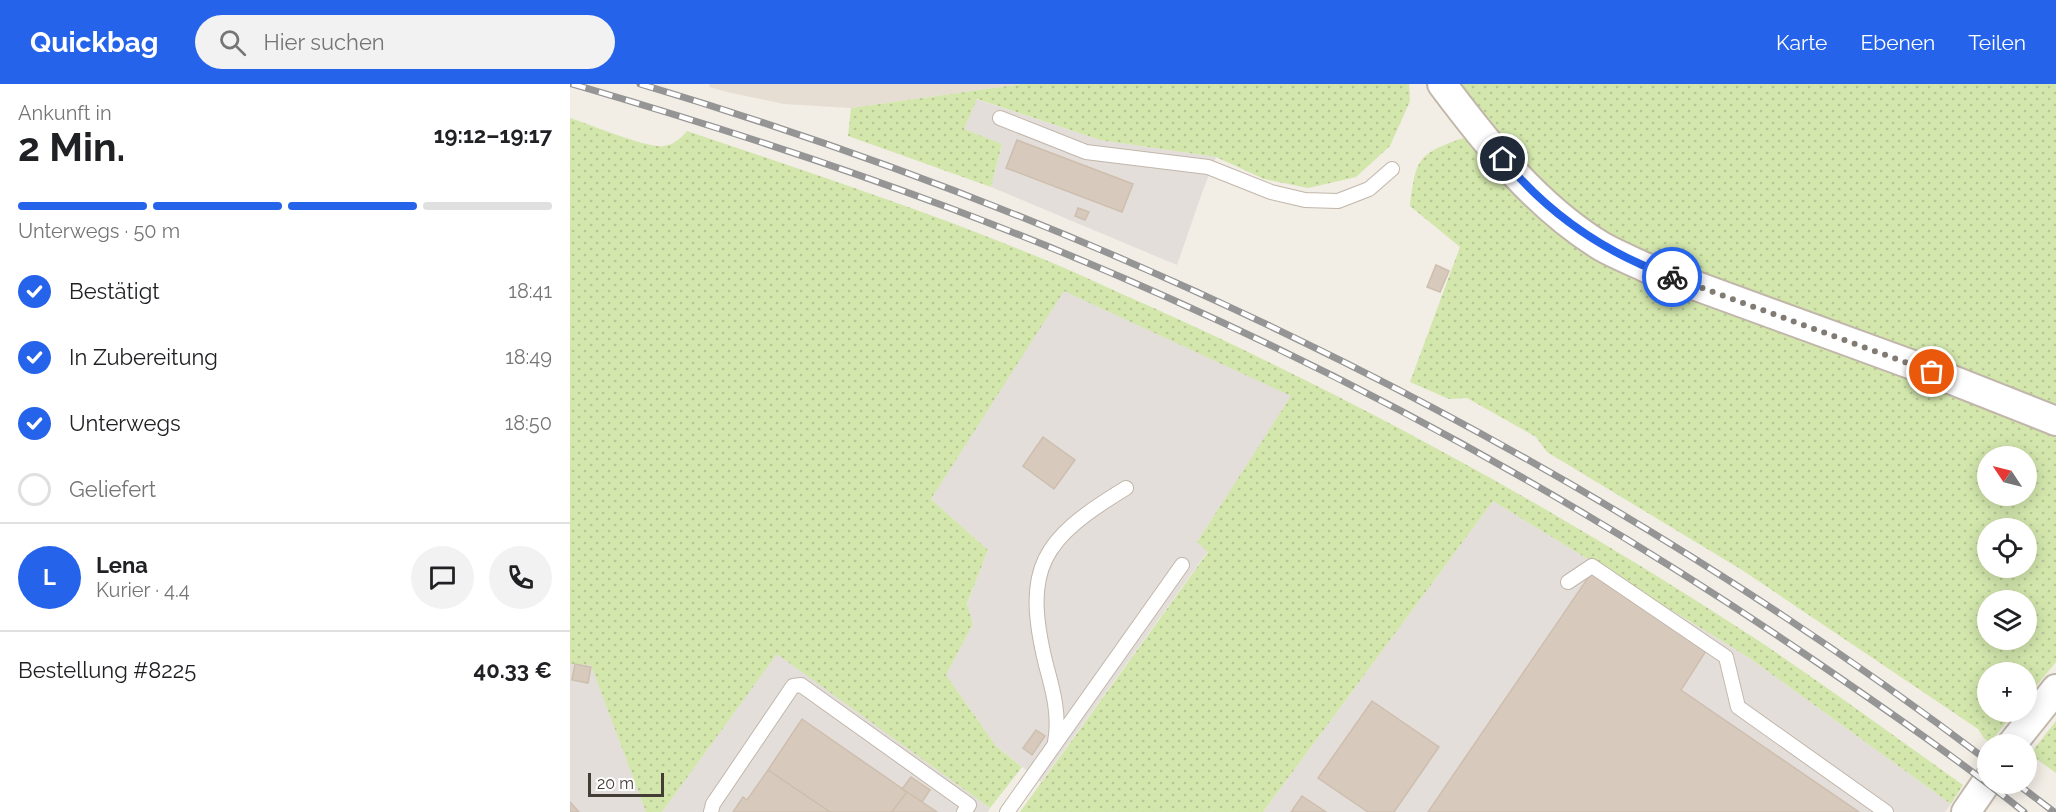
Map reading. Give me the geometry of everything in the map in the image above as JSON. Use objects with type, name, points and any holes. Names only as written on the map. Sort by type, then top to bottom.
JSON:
[{"type":"street","points":[[1442,84],[1516,175],[1560,216],[1601,246],[1647,268],[1932,372],[2056,421]]},
{"type":"street","points":[[2020,734],[2056,689]]},
{"type":"street","points":[[1966,812],[1978,794]]},
{"type":"lane","points":[[1000,118],[1086,152],[1208,166],[1271,192],[1305,200],[1338,201],[1369,189],[1392,170]]},
{"type":"lane","points":[[1054,747],[1057,728],[1053,693],[1038,631],[1035,598],[1041,568],[1053,543],[1064,532],[1089,510],[1126,488]]},
{"type":"lane","points":[[1007,812],[1182,565]]},
{"type":"lane","points":[[1568,582],[1592,566],[1726,657],[1738,707],[1886,812]]},
{"type":"lane","points":[[711,812],[713,804],[793,686],[801,685],[969,805],[964,812]]},
{"type":"shaded area","points":[[710,84],[1021,84],[851,108],[784,104],[727,92],[709,87]]},
{"type":"shaded area","points":[[976,99],[1100,140],[1216,157],[1177,265],[991,187],[1002,145],[964,129]]},
{"type":"shaded area","points":[[1063,290],[1292,396],[1197,542],[1208,551],[1041,782],[996,746],[946,675],[973,624],[967,605],[988,550],[931,499]]},
{"type":"shaded area","points":[[1493,501],[1748,657],[1951,804],[1945,812],[1263,812]]},
{"type":"shaded area","points":[[777,653],[990,808],[988,812],[662,812]]},
{"type":"shaded area","points":[[570,664],[591,664],[646,812],[570,812]]},
{"type":"green space","points":[[1021,84],[1409,84],[1410,101],[1390,146],[1356,177],[1308,188],[1264,179],[1216,157],[1100,140],[977,99],[964,129],[1002,144],[991,187],[848,136],[851,108]]},
{"type":"green space","points":[[1456,84],[2056,84],[2056,410],[1661,265],[1557,205]]},
{"type":"green space","points":[[570,118],[656,146],[671,144],[687,131],[914,209],[1004,243],[1226,341],[1458,460],[1609,547],[1756,639],[1963,785],[1951,804],[1748,657],[1493,501],[1263,812],[1020,812],[1208,552],[1197,542],[1291,396],[1064,291],[931,499],[988,550],[967,604],[973,624],[946,675],[996,746],[1022,767],[990,808],[777,654],[662,812],[646,812],[591,665],[570,664]]},
{"type":"green space","points":[[1463,138],[1488,154],[1562,229],[2056,426],[2056,662],[2037,685],[2037,662],[1977,662],[1977,722],[2006,722],[1997,734],[1981,734],[1978,729],[1742,570],[1547,452],[1536,437],[1467,398],[1449,399],[1410,382],[1460,247],[1410,206],[1417,168],[1428,154]]},
{"type":"green space","points":[[2056,721],[2056,773],[2037,759],[2037,745]]},
{"type":"building","points":[[1017,140],[1133,184],[1122,212],[1006,168]]},
{"type":"building","points":[[1078,208],[1089,212],[1085,220],[1075,216]]},
{"type":"building","points":[[1436,265],[1449,271],[1440,292],[1427,287]]},
{"type":"building","points":[[1043,437],[1075,460],[1054,489],[1023,466]]},
{"type":"building","points":[[1592,572],[1706,651],[1681,690],[1859,812],[1428,812]]},
{"type":"building","points":[[575,664],[591,667],[588,683],[572,680]]},
{"type":"building","points":[[1372,701],[1439,747],[1394,812],[1368,812],[1318,778]]},
{"type":"building","points":[[802,719],[907,792],[892,812],[830,812],[768,770]]},
{"type":"building","points":[[1036,730],[1045,736],[1032,755],[1023,748]]},
{"type":"building","points":[[768,770],[830,812],[733,812],[743,797],[747,800]]},
{"type":"building","points":[[911,777],[930,790],[922,802],[902,789]]},
{"type":"building","points":[[907,792],[937,812],[892,812]]},
{"type":"building","points":[[1302,796],[1326,812],[1291,812]]},
{"type":"building","points":[[570,802],[579,812],[570,812]]},
{"type":"railway","points":[[572,84],[761,142],[947,207],[1061,252],[1175,301],[1286,353],[1505,468],[1716,595],[1897,717],[2024,812]]},
{"type":"railway","points":[[640,84],[820,142],[998,208],[1173,281],[1344,362],[1512,451],[1675,547],[1834,650],[1977,753]]},
{"type":"railway","points":[[2030,794],[2054,812]]},
{"type":"way so far","points":[[1672,277],[1932,372]]},
{"type":"route","points":[[1503,159],[1516,175],[1560,216],[1601,246],[1672,277]]}]
